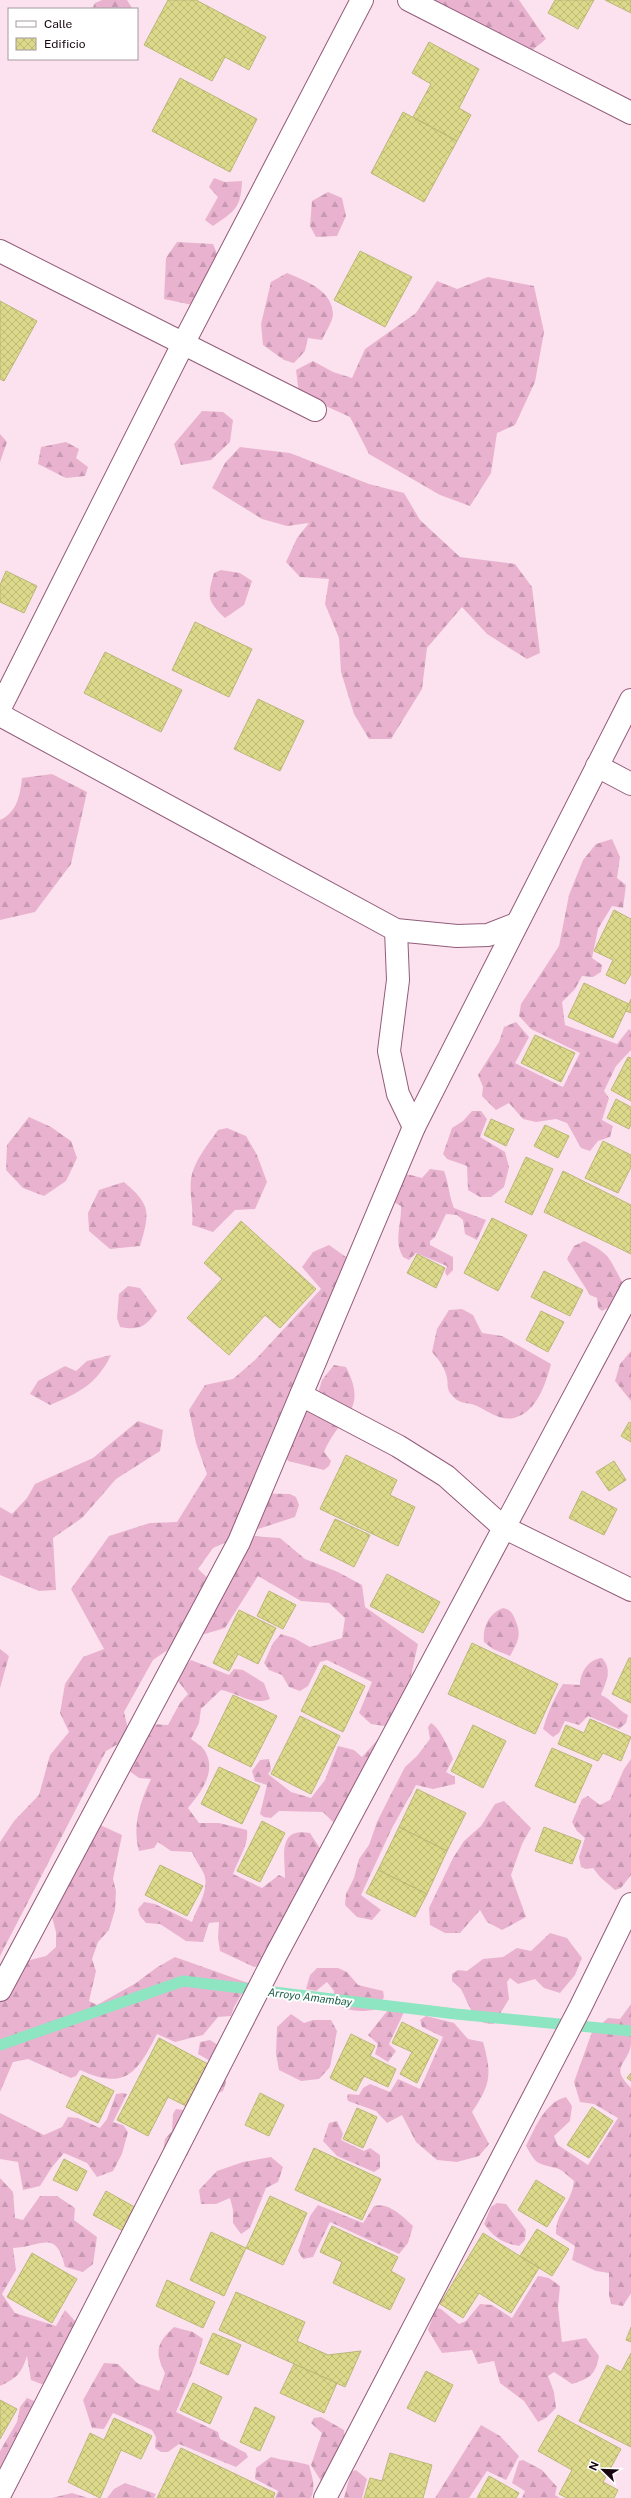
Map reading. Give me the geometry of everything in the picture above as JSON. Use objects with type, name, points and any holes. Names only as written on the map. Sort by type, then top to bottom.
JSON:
[{"type":"street","points":[[0,708],[183,344],[362,0]]},
{"type":"street","points":[[409,0],[631,113]]},
{"type":"street","points":[[0,251],[315,410]]},
{"type":"street","points":[[0,1990],[239,1542],[414,1127],[631,700]]},
{"type":"street","points":[[0,715],[396,930],[457,936],[488,935],[516,924]]},
{"type":"street","points":[[597,766],[631,784]]},
{"type":"street","points":[[396,930],[398,980],[389,1052],[398,1094],[414,1127]]},
{"type":"street","points":[[0,2494],[276,1955],[471,1592],[503,1527],[631,1290]]},
{"type":"street","points":[[301,1396],[398,1446],[446,1476],[503,1527],[631,1590]]},
{"type":"street","points":[[325,2498],[580,2008],[631,1904]]},
{"type":"green space","points":[[102,0],[127,0],[132,8],[92,8],[95,3]]},
{"type":"green space","points":[[430,0],[519,0],[546,39],[530,52]]},
{"type":"green space","points":[[214,178],[225,182],[242,181],[240,197],[235,208],[213,226],[205,220],[218,197],[209,187]]},
{"type":"green space","points":[[328,192],[342,198],[346,216],[337,236],[316,237],[310,226],[312,201]]},
{"type":"green space","points":[[177,242],[213,244],[224,270],[202,307],[164,299],[166,258]]},
{"type":"green space","points":[[287,273],[310,283],[323,293],[332,306],[333,314],[322,340],[308,338],[305,351],[294,363],[284,360],[263,345],[261,324],[271,282]]},
{"type":"green space","points":[[488,277],[534,286],[544,332],[535,382],[515,425],[497,433],[491,473],[470,506],[440,495],[369,454],[350,417],[299,394],[296,370],[313,361],[333,372],[352,378],[365,349],[416,313],[437,281],[457,289]]},
{"type":"green space","points":[[202,411],[223,412],[233,420],[230,442],[211,460],[181,465],[174,444]]},
{"type":"green space","points":[[0,434],[7,442],[0,462]]},
{"type":"green space","points":[[66,442],[79,449],[76,458],[88,467],[85,476],[66,478],[38,464],[41,447]]},
{"type":"green space","points":[[240,447],[290,453],[369,484],[404,493],[420,520],[460,557],[515,564],[532,587],[540,653],[527,659],[487,634],[462,607],[427,648],[422,689],[391,739],[369,739],[354,714],[341,672],[339,638],[325,604],[329,579],[300,577],[286,562],[297,538],[309,523],[287,526],[262,519],[212,488],[225,463]]},
{"type":"green space","points":[[221,570],[240,573],[252,581],[244,605],[225,618],[212,603],[210,598],[210,588],[214,573]]},
{"type":"green space","points":[[52,774],[87,792],[71,864],[35,912],[0,920],[0,820],[10,813],[17,803],[22,778]]},
{"type":"green space","points":[[612,839],[620,857],[617,878],[626,885],[623,908],[612,906],[598,929],[592,958],[602,965],[601,972],[593,977],[582,976],[575,989],[562,1002],[565,1025],[617,1044],[629,1029],[631,1031],[631,1050],[616,1066],[604,1091],[609,1098],[602,1120],[613,1126],[610,1137],[598,1141],[590,1151],[581,1148],[567,1123],[556,1119],[536,1122],[523,1119],[509,1103],[496,1110],[482,1096],[483,1087],[478,1075],[499,1042],[504,1027],[516,1022],[529,1037],[515,1063],[563,1087],[580,1053],[531,1029],[519,1016],[521,1004],[559,946],[569,895],[583,860],[596,844]]},
{"type":"green space","points":[[472,1111],[481,1111],[487,1119],[480,1137],[505,1152],[509,1167],[504,1187],[491,1197],[480,1197],[468,1190],[467,1166],[447,1159],[443,1154],[452,1128],[463,1121]]},
{"type":"green space","points":[[29,1117],[51,1127],[71,1141],[77,1158],[66,1181],[44,1196],[23,1188],[6,1170],[7,1145]]},
{"type":"green space","points":[[227,1128],[246,1136],[257,1155],[267,1182],[255,1209],[235,1210],[213,1232],[192,1225],[191,1179],[198,1159],[218,1130]]},
{"type":"green space","points":[[430,1169],[444,1171],[454,1208],[486,1220],[477,1240],[465,1234],[463,1220],[457,1215],[446,1214],[435,1237],[430,1241],[430,1245],[453,1257],[453,1270],[447,1276],[445,1272],[447,1266],[416,1253],[409,1260],[403,1257],[400,1251],[398,1238],[401,1206],[390,1200],[403,1173],[422,1178]]},
{"type":"green space","points":[[124,1182],[144,1203],[146,1210],[146,1225],[140,1246],[110,1249],[89,1231],[88,1213],[99,1190]]},
{"type":"green space","points":[[584,1241],[605,1254],[624,1285],[615,1304],[602,1311],[598,1308],[597,1298],[590,1295],[567,1259],[574,1246]]},
{"type":"green space","points":[[329,1245],[346,1257],[356,1251],[306,1364],[315,1403],[322,1380],[334,1365],[346,1367],[355,1394],[350,1412],[330,1439],[324,1452],[331,1461],[329,1466],[324,1470],[288,1461],[280,1445],[248,1493],[290,1494],[296,1497],[299,1505],[295,1517],[258,1529],[213,1548],[198,1569],[213,1583],[249,1536],[280,1538],[305,1559],[338,1572],[362,1585],[365,1607],[418,1644],[408,1689],[391,1727],[371,1724],[359,1713],[372,1682],[327,1660],[320,1662],[308,1686],[300,1691],[289,1687],[282,1675],[269,1670],[264,1663],[273,1643],[281,1634],[294,1638],[310,1647],[342,1638],[345,1618],[329,1603],[301,1601],[258,1576],[225,1628],[181,1641],[153,1660],[124,1712],[128,1729],[118,1744],[106,1751],[0,1956],[0,1842],[14,1821],[39,1795],[50,1755],[69,1732],[60,1713],[65,1684],[83,1657],[104,1649],[71,1589],[109,1536],[150,1523],[177,1522],[207,1474],[196,1443],[189,1410],[205,1385],[233,1379],[255,1360],[321,1289],[302,1267],[313,1252]]},
{"type":"green space","points":[[128,1286],[140,1288],[157,1311],[146,1324],[138,1328],[120,1327],[117,1318],[119,1294]]},
{"type":"green space","points":[[462,1309],[473,1315],[482,1333],[502,1336],[551,1364],[539,1396],[529,1410],[522,1415],[509,1419],[500,1417],[474,1405],[457,1400],[449,1391],[445,1371],[432,1352],[437,1329],[449,1310]]},
{"type":"green space","points":[[631,1351],[631,1401],[615,1381],[620,1364]]},
{"type":"green space","points":[[111,1355],[106,1365],[93,1380],[78,1392],[70,1396],[50,1405],[30,1394],[38,1381],[65,1366],[76,1371],[87,1361]]},
{"type":"green space","points":[[138,1421],[163,1430],[160,1451],[116,1479],[82,1518],[53,1538],[56,1590],[39,1591],[0,1575],[0,1507],[12,1514],[27,1498],[35,1484],[93,1458]]},
{"type":"green space","points":[[503,1608],[509,1610],[512,1614],[519,1633],[516,1646],[510,1656],[493,1649],[484,1642],[485,1626],[490,1617],[498,1610]]},
{"type":"green space","points":[[0,1649],[9,1656],[0,1688]]},
{"type":"green space","points":[[602,1658],[607,1667],[608,1676],[601,1695],[628,1715],[626,1723],[619,1729],[588,1716],[579,1725],[565,1721],[559,1733],[553,1737],[543,1729],[552,1705],[563,1684],[580,1685],[580,1680],[586,1667],[593,1661]]},
{"type":"green space","points":[[191,1660],[229,1675],[234,1669],[243,1670],[264,1683],[270,1699],[263,1701],[251,1700],[221,1690],[201,1709],[199,1723],[191,1739],[204,1749],[209,1767],[206,1781],[188,1808],[199,1823],[219,1823],[247,1830],[245,1847],[233,1874],[262,1888],[279,1875],[285,1878],[285,1845],[292,1834],[299,1832],[310,1833],[321,1850],[263,1965],[254,1967],[220,1951],[218,1938],[219,1922],[209,1923],[203,1942],[186,1941],[160,1924],[146,1923],[140,1916],[138,1909],[144,1902],[155,1904],[192,1922],[204,1892],[204,1874],[192,1852],[171,1851],[158,1842],[154,1848],[139,1851],[136,1832],[138,1814],[151,1779],[139,1778],[125,1768],[152,1724],[168,1725],[180,1703],[188,1694],[178,1681],[180,1671]]},
{"type":"green space","points":[[431,1723],[441,1734],[452,1755],[453,1759],[446,1772],[455,1777],[455,1784],[433,1789],[416,1785],[392,1828],[361,1895],[381,1910],[372,1920],[357,1917],[345,1905],[346,1894],[354,1878],[359,1859],[369,1845],[377,1822],[405,1767],[417,1756],[430,1739],[428,1727]]},
{"type":"green space","points":[[380,1737],[382,1741],[336,1831],[333,1822],[323,1812],[279,1811],[271,1818],[264,1817],[260,1814],[267,1785],[255,1781],[252,1771],[260,1760],[269,1759],[271,1770],[268,1774],[291,1792],[311,1798],[325,1780],[338,1746],[354,1750],[362,1757]]},
{"type":"green space","points":[[631,1759],[631,1875],[621,1888],[615,1890],[600,1877],[593,1868],[586,1869],[581,1867],[579,1857],[585,1838],[577,1831],[572,1822],[582,1799],[588,1796],[600,1805],[610,1800],[624,1769]]},
{"type":"green space","points":[[504,1801],[531,1828],[522,1844],[511,1875],[526,1917],[502,1930],[487,1922],[480,1910],[460,1933],[445,1933],[430,1925],[429,1908],[453,1858],[464,1841],[481,1826],[495,1804]]},
{"type":"green space","points":[[98,1824],[122,1835],[113,1879],[116,1891],[115,1910],[109,1930],[98,1942],[92,1959],[96,1971],[89,2001],[97,2005],[136,1983],[156,1968],[175,1957],[248,1983],[234,2007],[231,2016],[218,2017],[203,2035],[175,2042],[157,2034],[150,2048],[136,2068],[119,2078],[109,2079],[80,2070],[76,2076],[71,2078],[28,2059],[13,2062],[0,2092],[0,1998],[22,1962],[46,1956],[56,1947],[56,1932],[51,1913]]},
{"type":"green space","points":[[550,1933],[567,1938],[582,1958],[575,1975],[560,1993],[544,1988],[535,1979],[518,1984],[510,1978],[507,1982],[509,1999],[494,2024],[484,2023],[471,2010],[461,1989],[452,1981],[452,1974],[458,1970],[467,1971],[483,1959],[503,1957],[517,1948],[531,1951]]},
{"type":"green space","points":[[317,1968],[338,1968],[347,1972],[358,1985],[383,1991],[384,1997],[377,2009],[371,2010],[350,2010],[334,2004],[334,1991],[327,1982],[316,1991],[306,1989],[310,1975]]},
{"type":"green space","points":[[631,2004],[631,2045],[620,2070],[621,2075],[631,2088],[631,2293],[623,2306],[611,2304],[609,2295],[609,2273],[596,2271],[572,2260],[575,2246],[556,2234],[558,2219],[570,2196],[574,2181],[561,2170],[541,2164],[535,2160],[526,2146],[546,2110],[552,2104],[566,2097],[572,2106],[570,2121],[554,2136],[558,2145],[588,2165],[618,2118],[594,2104],[580,2102],[574,2082],[592,2032],[608,2018],[620,2019]]},
{"type":"green space","points":[[388,2010],[404,2012],[389,2044],[396,2051],[388,2062],[375,2054],[378,2044],[368,2035]]},
{"type":"green space","points":[[291,2014],[304,2023],[313,2020],[331,2020],[337,2031],[330,2067],[319,2079],[301,2081],[279,2070],[276,2054],[277,2027]]},
{"type":"green space","points":[[426,2016],[454,2023],[468,2039],[483,2042],[488,2062],[488,2078],[483,2094],[472,2112],[489,2144],[479,2156],[457,2162],[437,2160],[416,2142],[402,2115],[387,2123],[376,2111],[348,2101],[348,2094],[359,2095],[363,2088],[370,2084],[390,2092],[398,2079],[420,2089],[443,2037],[422,2027],[420,2020]]},
{"type":"green space","points":[[210,2040],[218,2045],[226,2082],[223,2091],[216,2094],[212,2062],[198,2054],[200,2042]]},
{"type":"green space","points":[[116,2094],[127,2094],[113,2122],[123,2125],[128,2132],[122,2154],[113,2171],[97,2177],[87,2163],[64,2153],[52,2167],[40,2186],[23,2190],[18,2162],[0,2159],[0,2113],[44,2135],[62,2127],[68,2117],[78,2118],[100,2128],[107,2119]]},
{"type":"green space","points":[[176,2109],[190,2111],[196,2123],[196,2134],[187,2156],[175,2159],[163,2151],[165,2139],[172,2131],[173,2114]]},
{"type":"green space","points":[[337,2121],[343,2134],[341,2140],[364,2151],[370,2148],[380,2155],[380,2168],[374,2172],[337,2156],[323,2141],[329,2123]]},
{"type":"green space","points":[[271,2157],[283,2167],[278,2182],[266,2188],[250,2228],[241,2234],[233,2223],[233,2210],[230,2198],[216,2204],[201,2204],[199,2190],[217,2171],[243,2162]]},
{"type":"green space","points":[[0,2178],[13,2192],[15,2218],[23,2220],[40,2196],[57,2196],[75,2208],[74,2220],[97,2237],[93,2264],[83,2272],[65,2267],[57,2247],[52,2244],[46,2242],[13,2248],[16,2270],[2,2294],[15,2313],[56,2326],[65,2310],[75,2321],[80,2339],[44,2385],[31,2380],[27,2356],[18,2375],[0,2386]]},
{"type":"green space","points":[[497,2203],[506,2204],[526,2230],[525,2240],[519,2246],[499,2239],[484,2224],[491,2207]]},
{"type":"green space","points":[[318,2205],[363,2223],[374,2206],[380,2205],[390,2208],[413,2226],[408,2243],[399,2254],[330,2222],[313,2257],[303,2259],[298,2251],[310,2216]]},
{"type":"green space","points":[[538,2276],[549,2278],[560,2286],[558,2307],[562,2342],[586,2338],[599,2356],[594,2372],[588,2378],[578,2382],[572,2384],[554,2372],[548,2376],[554,2392],[556,2408],[546,2418],[538,2422],[524,2401],[500,2383],[494,2361],[478,2364],[472,2350],[442,2353],[428,2330],[436,2308],[441,2309],[459,2324],[466,2321],[480,2304],[492,2305],[512,2318]]},
{"type":"green space","points":[[174,2327],[193,2332],[203,2339],[196,2363],[176,2412],[218,2432],[220,2439],[246,2453],[248,2457],[236,2467],[179,2444],[168,2452],[161,2452],[155,2448],[156,2437],[152,2430],[113,2413],[104,2429],[92,2428],[83,2400],[104,2363],[118,2364],[137,2383],[159,2391],[165,2373],[159,2359],[159,2348],[164,2338]]},
{"type":"green space","points":[[27,2398],[39,2403],[0,2486],[0,2451],[17,2422],[20,2407]]},
{"type":"green space","points":[[321,2417],[344,2430],[344,2445],[336,2465],[321,2481],[311,2465],[322,2433],[311,2423],[314,2418]]},
{"type":"green space","points":[[481,2425],[500,2436],[519,2456],[506,2480],[487,2471],[469,2498],[435,2498]]},
{"type":"green space","points":[[271,2457],[309,2465],[313,2486],[311,2498],[275,2498],[278,2491],[255,2479],[256,2468]]},
{"type":"green space","points":[[523,2460],[542,2470],[557,2487],[555,2495],[560,2498],[522,2498],[525,2491],[512,2483],[519,2461]]},
{"type":"green space","points":[[356,2470],[367,2479],[362,2498],[344,2498],[351,2472]]},
{"type":"green space","points":[[125,2483],[156,2494],[154,2498],[107,2498],[114,2489]]},
{"type":"green space","points":[[72,2493],[88,2498],[52,2498]]},
{"type":"building","points":[[168,0],[196,0],[266,37],[249,70],[225,57],[212,81],[144,45]]},
{"type":"building","points":[[555,0],[594,0],[578,29],[548,13]]},
{"type":"building","points":[[605,0],[631,0],[631,13]]},
{"type":"building","points":[[429,42],[479,69],[459,108],[471,115],[457,141],[413,117],[431,84],[412,73]]},
{"type":"building","points":[[180,78],[257,119],[230,172],[152,131]]},
{"type":"building","points":[[403,112],[457,141],[424,202],[371,173]]},
{"type":"building","points":[[360,251],[412,277],[385,327],[334,300]]},
{"type":"building","points":[[0,301],[37,321],[4,381],[0,379]]},
{"type":"building","points":[[6,571],[37,586],[24,613],[0,602],[0,585]]},
{"type":"building","points":[[195,622],[252,649],[229,697],[172,670]]},
{"type":"building","points":[[105,652],[182,690],[161,732],[84,693]]},
{"type":"building","points":[[258,699],[304,721],[280,771],[234,749]]},
{"type":"building","points":[[614,910],[631,919],[631,974],[625,984],[606,975],[613,960],[594,951]]},
{"type":"building","points":[[584,983],[629,1004],[613,1038],[568,1017]]},
{"type":"building","points":[[631,999],[631,1013],[626,1011]]},
{"type":"building","points":[[535,1035],[575,1053],[561,1082],[521,1063]]},
{"type":"building","points":[[628,1057],[631,1058],[631,1101],[611,1090]]},
{"type":"building","points":[[616,1099],[631,1107],[631,1124],[629,1129],[607,1118]]},
{"type":"building","points":[[491,1119],[514,1129],[506,1146],[484,1135]]},
{"type":"building","points":[[545,1125],[569,1136],[558,1158],[534,1146]]},
{"type":"building","points":[[603,1141],[631,1155],[631,1167],[618,1193],[585,1178]]},
{"type":"building","points":[[526,1157],[553,1169],[532,1215],[505,1202]]},
{"type":"building","points":[[563,1171],[631,1205],[631,1254],[544,1212]]},
{"type":"building","points":[[492,1218],[527,1235],[498,1291],[464,1273]]},
{"type":"building","points":[[241,1221],[316,1289],[280,1328],[265,1315],[229,1355],[187,1318],[222,1279],[204,1263]]},
{"type":"building","points":[[417,1254],[445,1268],[436,1288],[407,1273]]},
{"type":"building","points":[[544,1271],[583,1290],[570,1316],[531,1297]]},
{"type":"building","points":[[541,1311],[564,1322],[548,1352],[526,1340]]},
{"type":"building","points":[[629,1422],[631,1423],[631,1442],[621,1436]]},
{"type":"building","points":[[346,1455],[397,1480],[390,1495],[415,1507],[398,1546],[320,1509]]},
{"type":"building","points":[[614,1461],[626,1480],[609,1491],[596,1472]]},
{"type":"building","points":[[582,1491],[617,1509],[604,1535],[569,1518]]},
{"type":"building","points":[[335,1519],[370,1535],[354,1567],[320,1550]]},
{"type":"building","points":[[387,1574],[440,1602],[423,1633],[370,1606]]},
{"type":"building","points":[[269,1591],[296,1605],[283,1629],[257,1616]]},
{"type":"building","points":[[239,1610],[276,1628],[258,1664],[238,1654],[229,1671],[213,1663]]},
{"type":"building","points":[[472,1643],[558,1684],[535,1734],[448,1694]]},
{"type":"building","points":[[629,1658],[631,1658],[631,1703],[612,1694]]},
{"type":"building","points":[[324,1665],[365,1686],[343,1732],[301,1711]]},
{"type":"building","points":[[233,1695],[277,1716],[251,1767],[208,1746]]},
{"type":"building","points":[[300,1716],[340,1736],[311,1794],[271,1774]]},
{"type":"building","points":[[590,1719],[631,1737],[621,1761],[603,1753],[598,1761],[558,1744],[566,1725],[584,1733]]},
{"type":"building","points":[[473,1725],[506,1741],[483,1788],[451,1771]]},
{"type":"building","points":[[552,1748],[592,1765],[575,1803],[535,1786]]},
{"type":"building","points":[[219,1767],[260,1786],[242,1824],[201,1804]]},
{"type":"building","points":[[417,1789],[466,1813],[447,1851],[399,1827]]},
{"type":"building","points":[[262,1821],[285,1833],[260,1882],[237,1871]]},
{"type":"building","points":[[399,1827],[447,1851],[427,1894],[378,1870]]},
{"type":"building","points":[[544,1827],[581,1841],[572,1864],[535,1851]]},
{"type":"building","points":[[160,1865],[203,1886],[187,1916],[145,1895]]},
{"type":"building","points":[[378,1870],[427,1894],[415,1917],[366,1893]]},
{"type":"building","points":[[402,2022],[438,2040],[417,2083],[400,2074],[412,2052],[392,2043]]},
{"type":"building","points":[[351,2034],[375,2046],[370,2056],[396,2069],[388,2087],[364,2076],[356,2091],[330,2078]]},
{"type":"building","points":[[159,2038],[208,2064],[186,2106],[168,2097],[148,2136],[117,2120]]},
{"type":"building","points":[[631,2073],[631,2081],[627,2078]]},
{"type":"building","points":[[82,2075],[114,2091],[98,2123],[66,2107]]},
{"type":"building","points":[[260,2093],[284,2105],[269,2136],[245,2125]]},
{"type":"building","points":[[592,2107],[613,2121],[589,2158],[567,2145]]},
{"type":"building","points":[[357,2108],[377,2117],[363,2148],[343,2139]]},
{"type":"building","points":[[314,2148],[381,2179],[362,2220],[295,2190]]},
{"type":"building","points":[[64,2159],[87,2171],[77,2191],[53,2180]]},
{"type":"building","points":[[536,2180],[565,2198],[547,2227],[518,2210]]},
{"type":"building","points":[[106,2191],[140,2210],[127,2233],[93,2215]]},
{"type":"building","points":[[270,2196],[307,2213],[283,2265],[246,2248]]},
{"type":"building","points":[[332,2226],[398,2257],[391,2271],[405,2279],[390,2310],[333,2283],[342,2262],[320,2252]]},
{"type":"building","points":[[537,2229],[569,2249],[552,2276],[520,2256]]},
{"type":"building","points":[[211,2232],[246,2248],[224,2296],[190,2280]]},
{"type":"building","points":[[483,2233],[539,2268],[511,2313],[479,2293],[463,2318],[440,2304]]},
{"type":"building","points":[[32,2253],[77,2279],[52,2323],[7,2297]]},
{"type":"building","points":[[167,2280],[215,2302],[203,2328],[156,2306]]},
{"type":"building","points":[[236,2292],[305,2322],[297,2341],[328,2355],[361,2351],[345,2387],[219,2330]]},
{"type":"building","points":[[631,2327],[631,2342],[626,2340]]},
{"type":"building","points":[[213,2333],[241,2345],[228,2375],[200,2363]]},
{"type":"building","points":[[631,2353],[631,2447],[579,2421],[607,2365],[621,2372]]},
{"type":"building","points":[[294,2364],[337,2383],[324,2413],[280,2393]]},
{"type":"building","points":[[426,2371],[453,2385],[435,2422],[407,2408]]},
{"type":"building","points":[[193,2383],[222,2397],[210,2424],[180,2410]]},
{"type":"building","points":[[0,2400],[17,2409],[0,2439]]},
{"type":"building","points":[[255,2407],[275,2417],[260,2451],[240,2442]]},
{"type":"building","points":[[558,2415],[621,2449],[603,2482],[618,2490],[614,2498],[567,2498],[559,2494],[572,2470],[538,2451]]},
{"type":"building","points":[[114,2418],[152,2436],[141,2459],[121,2450],[100,2498],[68,2482],[90,2433],[104,2440]]},
{"type":"building","points":[[181,2448],[275,2493],[273,2498],[157,2498]]},
{"type":"building","points":[[390,2453],[432,2465],[423,2498],[364,2498],[370,2478],[382,2481]]},
{"type":"building","points":[[489,2476],[519,2493],[516,2498],[477,2498]]},
{"type":"waterway","name":"Arroyo Amambay","points":[[0,2045],[183,1981],[456,2014],[631,2031]]}]
